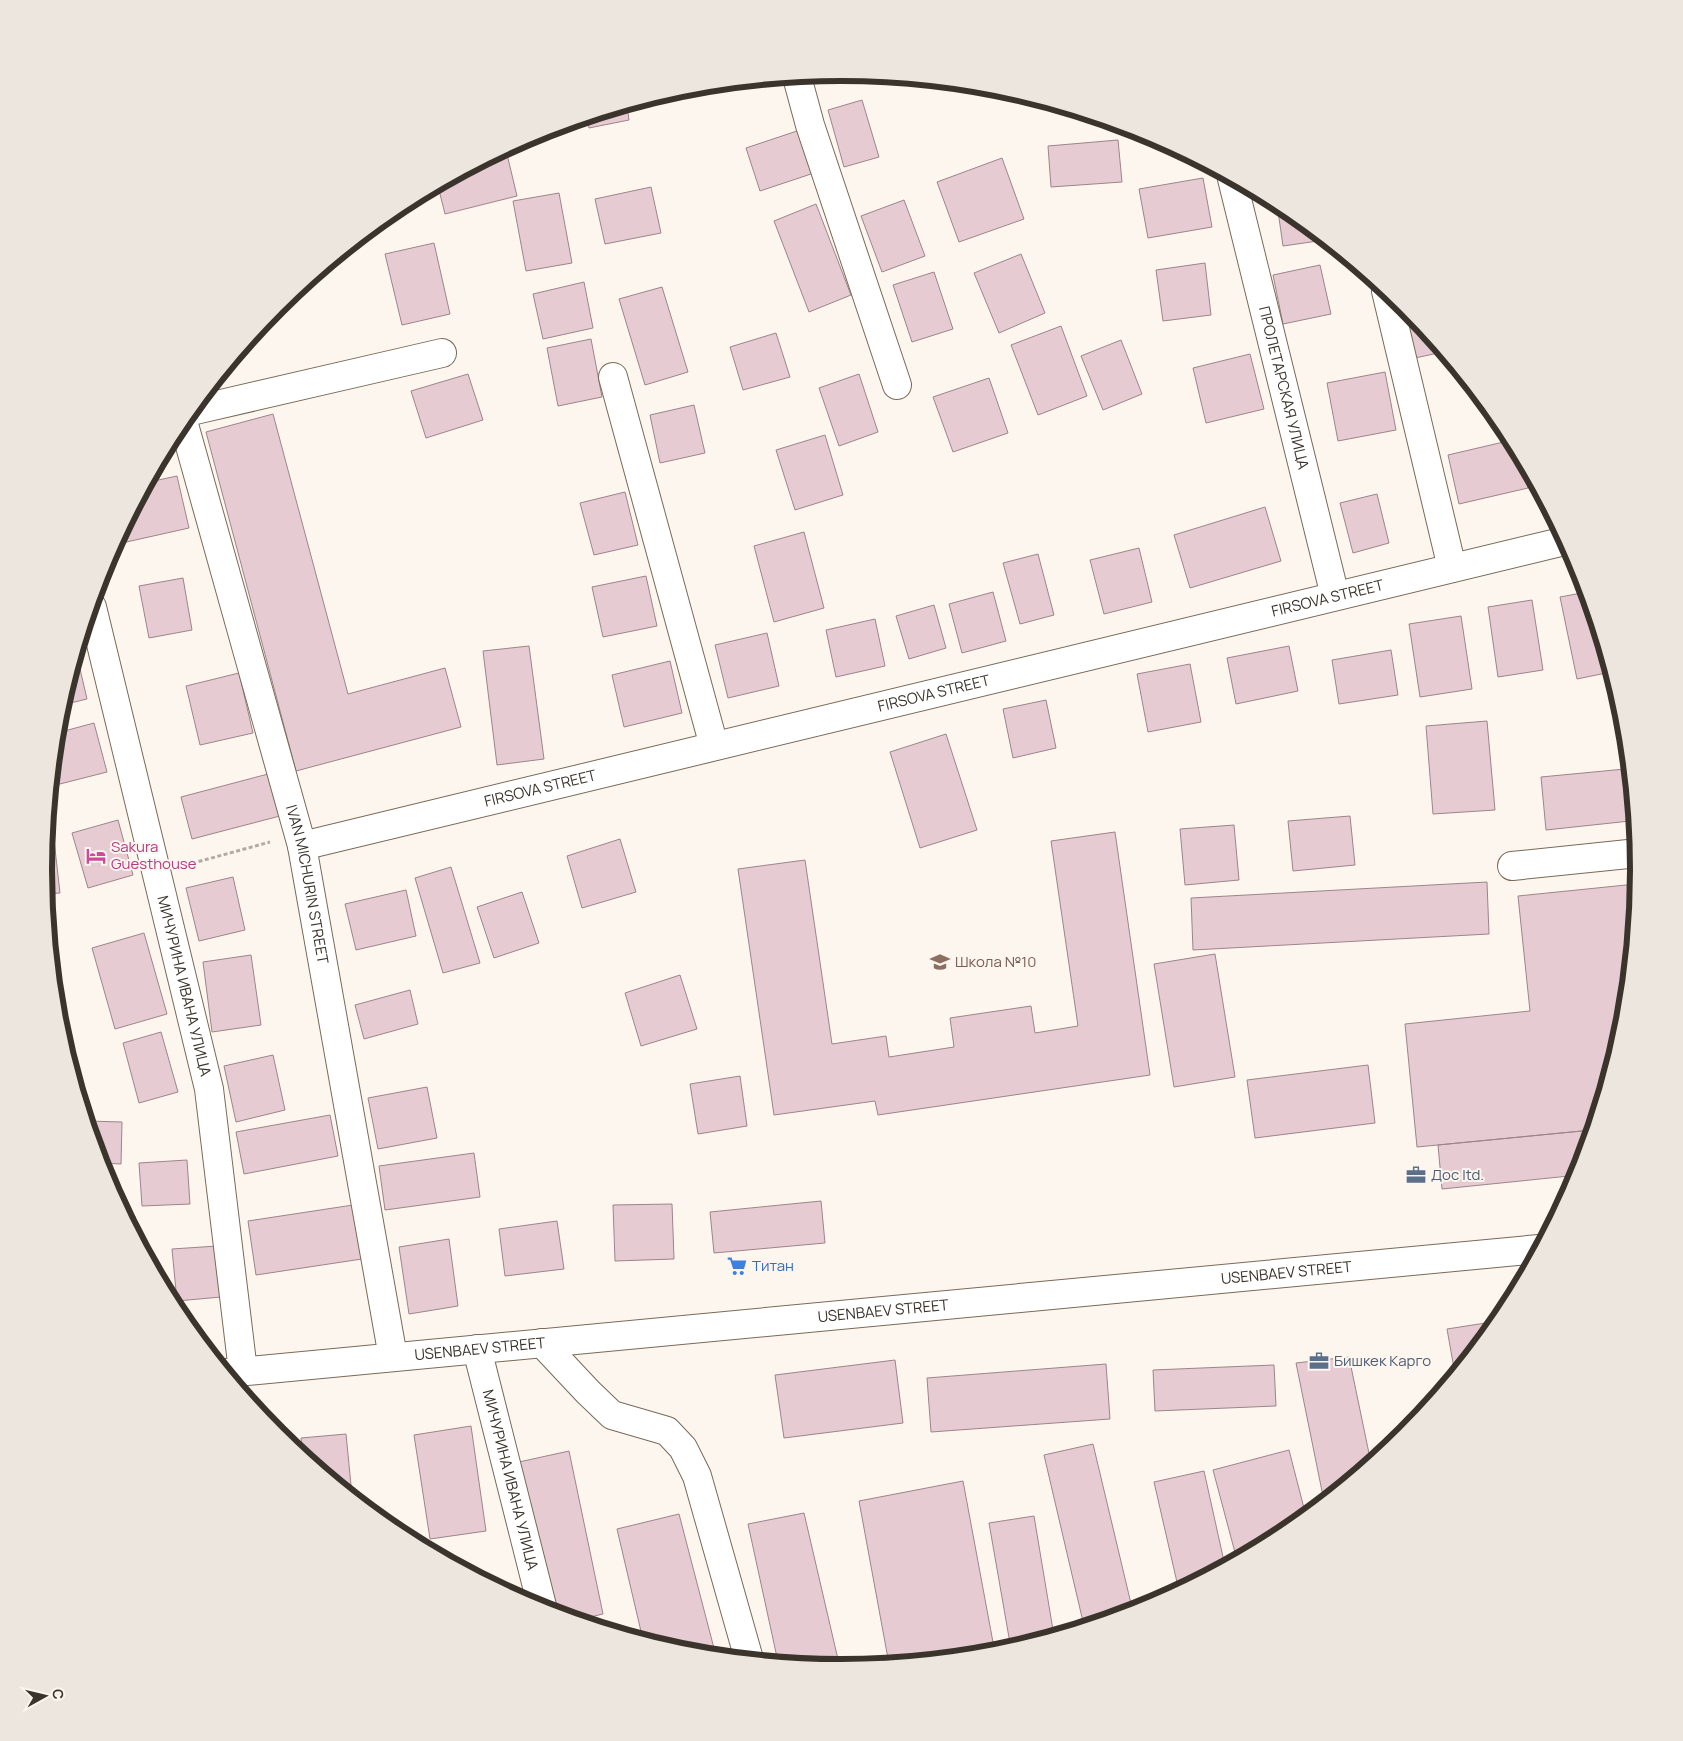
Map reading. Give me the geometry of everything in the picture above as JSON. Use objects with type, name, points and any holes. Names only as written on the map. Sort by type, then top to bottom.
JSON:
[{"type":"street","points":[[799,83],[810,125],[897,385]]},
{"type":"street","name":"ПРОЛЕТАРСКАЯ УЛИЦА","points":[[1234,186],[1335,596]]},
{"type":"street","points":[[1389,303],[1452,568]]},
{"type":"street","points":[[202,408],[442,353]]},
{"type":"street","points":[[613,377],[714,746]]},
{"type":"street","name":"IVAN MICHURIN STREET","points":[[186,431],[301,840],[393,1357]]},
{"type":"street","name":"FIRSOVA STREET","points":[[301,840],[714,746],[1558,543]]},
{"type":"street","name":"МИЧУРИНА ИВАНА УЛИЦА","points":[[94,616],[208,1089],[235,1372]]},
{"type":"street","points":[[1512,866],[1630,854]]},
{"type":"street","name":"USENBAEV STREET","points":[[235,1372],[1533,1250]]},
{"type":"street","points":[[542,1343],[612,1415],[667,1431],[682,1448],[697,1476],[748,1654]]},
{"type":"street","name":"МИЧУРИНА ИВАНА УЛИЦА","points":[[477,1349],[541,1600]]},
{"type":"path","points":[[156,874],[301,840]]},
{"type":"building","points":[[862,100],[879,157],[844,167],[828,110]]},
{"type":"building","points":[[628,111],[629,120],[589,128],[588,123]]},
{"type":"building","points":[[800,130],[814,173],[760,191],[746,148]]},
{"type":"building","points":[[1118,140],[1122,182],[1051,187],[1048,146]]},
{"type":"building","points":[[508,156],[517,196],[445,214],[439,192]]},
{"type":"building","points":[[1002,158],[1024,219],[959,242],[937,182]]},
{"type":"building","points":[[1203,178],[1212,227],[1148,238],[1139,189]]},
{"type":"building","points":[[651,187],[661,233],[605,244],[595,199]]},
{"type":"building","points":[[559,193],[572,263],[526,271],[513,201]]},
{"type":"building","points":[[904,200],[925,256],[882,272],[861,216]]},
{"type":"building","points":[[816,204],[851,295],[809,312],[774,221]]},
{"type":"building","points":[[1278,213],[1317,241],[1283,246]]},
{"type":"building","points":[[434,243],[450,314],[402,325],[385,254]]},
{"type":"building","points":[[1021,254],[1045,313],[999,333],[974,273]]},
{"type":"building","points":[[1205,263],[1211,315],[1163,321],[1156,270]]},
{"type":"building","points":[[1320,265],[1331,314],[1283,324],[1273,275]]},
{"type":"building","points":[[934,272],[953,329],[912,342],[893,285]]},
{"type":"building","points":[[584,282],[593,328],[543,339],[533,294]]},
{"type":"building","points":[[662,287],[688,372],[645,385],[619,299]]},
{"type":"building","points":[[1407,322],[1438,353],[1415,358]]},
{"type":"building","points":[[1061,326],[1087,396],[1038,415],[1011,345]]},
{"type":"building","points":[[776,333],[790,377],[743,390],[730,347]]},
{"type":"building","points":[[591,339],[602,397],[558,406],[547,348]]},
{"type":"building","points":[[1121,340],[1142,394],[1103,410],[1081,356]]},
{"type":"building","points":[[1250,354],[1264,409],[1206,423],[1193,368]]},
{"type":"building","points":[[1385,372],[1396,430],[1338,441],[1327,383]]},
{"type":"building","points":[[468,374],[483,420],[426,438],[411,391]]},
{"type":"building","points":[[859,374],[878,432],[839,446],[819,388]]},
{"type":"building","points":[[989,378],[1008,433],[953,452],[933,397]]},
{"type":"building","points":[[694,405],[705,453],[660,463],[650,415]]},
{"type":"building","points":[[273,414],[348,694],[445,668],[461,727],[296,771],[206,432]]},
{"type":"building","points":[[825,435],[843,495],[795,510],[776,450]]},
{"type":"building","points":[[1504,442],[1525,476],[1528,488],[1459,504],[1448,455]]},
{"type":"building","points":[[177,476],[189,528],[125,542],[134,522],[156,481]]},
{"type":"building","points":[[625,492],[638,545],[594,555],[580,503]]},
{"type":"building","points":[[1377,494],[1389,543],[1353,553],[1340,503]]},
{"type":"building","points":[[1265,507],[1281,561],[1190,588],[1174,535]]},
{"type":"building","points":[[804,532],[824,608],[774,622],[754,546]]},
{"type":"building","points":[[1139,548],[1152,602],[1104,614],[1090,560]]},
{"type":"building","points":[[1038,554],[1054,615],[1020,624],[1003,563]]},
{"type":"building","points":[[646,576],[657,626],[603,637],[592,587]]},
{"type":"building","points":[[183,578],[192,630],[149,638],[139,586]]},
{"type":"building","points":[[993,592],[1006,641],[962,653],[949,604]]},
{"type":"building","points":[[1580,593],[1589,617],[1606,673],[1577,679],[1560,597]]},
{"type":"building","points":[[1532,600],[1543,670],[1498,677],[1488,607]]},
{"type":"building","points":[[934,605],[946,648],[909,659],[896,616]]},
{"type":"building","points":[[1461,616],[1472,689],[1420,697],[1409,624]]},
{"type":"building","points":[[875,619],[885,666],[836,677],[826,630]]},
{"type":"building","points":[[767,633],[779,686],[728,698],[715,645]]},
{"type":"building","points":[[529,646],[544,759],[497,765],[483,651]]},
{"type":"building","points":[[1289,646],[1298,691],[1236,704],[1227,658]]},
{"type":"building","points":[[1391,650],[1398,695],[1339,704],[1332,660]]},
{"type":"building","points":[[670,661],[682,713],[624,727],[612,675]]},
{"type":"building","points":[[1190,664],[1201,722],[1148,732],[1137,674]]},
{"type":"building","points":[[79,665],[87,699],[71,703]]},
{"type":"building","points":[[239,673],[253,733],[200,745],[186,686]]},
{"type":"building","points":[[1046,700],[1056,748],[1013,758],[1003,709]]},
{"type":"building","points":[[1487,721],[1495,810],[1433,814],[1426,726]]},
{"type":"building","points":[[94,723],[107,772],[57,785],[66,731]]},
{"type":"building","points":[[946,734],[977,830],[920,848],[890,752]]},
{"type":"building","points":[[1624,769],[1629,821],[1546,830],[1541,777]]},
{"type":"building","points":[[268,774],[280,816],[192,839],[181,797]]},
{"type":"building","points":[[1350,816],[1355,865],[1293,871],[1288,821]]},
{"type":"building","points":[[118,820],[133,875],[88,888],[72,833]]},
{"type":"building","points":[[1234,825],[1239,880],[1185,885],[1180,829]]},
{"type":"building","points":[[1115,832],[1150,1075],[878,1115],[875,1101],[774,1115],[738,869],[805,860],[832,1044],[886,1036],[889,1057],[954,1047],[950,1018],[1031,1006],[1035,1033],[1078,1026],[1051,841]]},
{"type":"building","points":[[620,839],[636,892],[582,908],[567,856]]},
{"type":"building","points":[[53,840],[60,893],[53,894],[52,870]]},
{"type":"building","points":[[451,867],[480,963],[443,973],[415,878]]},
{"type":"building","points":[[233,877],[245,930],[199,941],[186,888]]},
{"type":"building","points":[[1487,882],[1489,934],[1193,950],[1191,898]]},
{"type":"building","points":[[1630,885],[1629,922],[1624,973],[1604,1075],[1586,1131],[1417,1147],[1405,1024],[1530,1011],[1518,896]]},
{"type":"building","points":[[406,890],[416,936],[356,950],[345,904]]},
{"type":"building","points":[[522,892],[539,943],[494,958],[477,907]]},
{"type":"building","points":[[144,933],[167,1014],[115,1029],[92,948]]},
{"type":"building","points":[[1215,954],[1235,1077],[1174,1087],[1154,964]]},
{"type":"building","points":[[251,955],[261,1025],[212,1032],[203,962]]},
{"type":"building","points":[[680,975],[697,1029],[641,1046],[625,993]]},
{"type":"building","points":[[410,990],[418,1024],[364,1039],[355,1005]]},
{"type":"building","points":[[161,1032],[178,1092],[139,1103],[123,1043]]},
{"type":"building","points":[[273,1055],[285,1110],[236,1122],[224,1066]]},
{"type":"building","points":[[1368,1065],[1375,1123],[1255,1138],[1247,1080]]},
{"type":"building","points":[[740,1076],[747,1126],[698,1134],[690,1084]]},
{"type":"building","points":[[427,1087],[437,1138],[378,1149],[368,1098]]},
{"type":"building","points":[[330,1115],[338,1156],[244,1174],[236,1132]]},
{"type":"building","points":[[93,1121],[122,1122],[121,1164],[110,1163]]},
{"type":"building","points":[[1586,1131],[1568,1176],[1442,1189],[1438,1145]]},
{"type":"building","points":[[474,1153],[480,1197],[385,1210],[379,1166]]},
{"type":"building","points":[[187,1160],[190,1204],[142,1206],[139,1163]]},
{"type":"building","points":[[821,1201],[825,1243],[714,1253],[710,1212]]},
{"type":"building","points":[[672,1204],[674,1259],[615,1261],[613,1205]]},
{"type":"building","points":[[353,1205],[362,1259],[256,1275],[248,1221]]},
{"type":"building","points":[[557,1221],[564,1269],[505,1276],[499,1229]]},
{"type":"building","points":[[449,1239],[458,1306],[409,1314],[399,1247]]},
{"type":"building","points":[[217,1246],[221,1297],[180,1301],[176,1295],[172,1249]]},
{"type":"building","points":[[1488,1323],[1454,1367],[1447,1329]]},
{"type":"building","points":[[1349,1357],[1370,1457],[1323,1495],[1296,1363]]},
{"type":"building","points":[[895,1360],[903,1423],[784,1438],[775,1375]]},
{"type":"building","points":[[1106,1364],[1110,1419],[931,1432],[927,1378]]},
{"type":"building","points":[[1274,1365],[1276,1406],[1155,1411],[1153,1370]]},
{"type":"building","points":[[471,1426],[486,1531],[430,1539],[414,1435]]},
{"type":"building","points":[[346,1434],[351,1488],[321,1464],[302,1445],[301,1438]]},
{"type":"building","points":[[1093,1444],[1131,1604],[1083,1622],[1044,1455]]},
{"type":"building","points":[[1289,1450],[1304,1509],[1280,1527],[1235,1554],[1213,1470]]},
{"type":"building","points":[[569,1451],[603,1614],[587,1618],[549,1603],[519,1462]]},
{"type":"building","points":[[1204,1471],[1224,1560],[1177,1584],[1154,1482]]},
{"type":"building","points":[[963,1481],[993,1644],[944,1653],[888,1658],[859,1501]]},
{"type":"building","points":[[804,1513],[838,1660],[777,1657],[748,1524]]},
{"type":"building","points":[[679,1514],[714,1649],[642,1634],[617,1529]]},
{"type":"building","points":[[1034,1516],[1053,1631],[1010,1641],[989,1523]]},
{"type":"place","name":"Sakura Guesthouse","points":[[96,856]]},
{"type":"place","name":"Школа №10","points":[[940,962]]},
{"type":"place","name":"Дос ltd.","points":[[1416,1175]]},
{"type":"place","name":"Титан","points":[[737,1266]]},
{"type":"place","name":"Бишкек Карго","points":[[1319,1361]]}]
